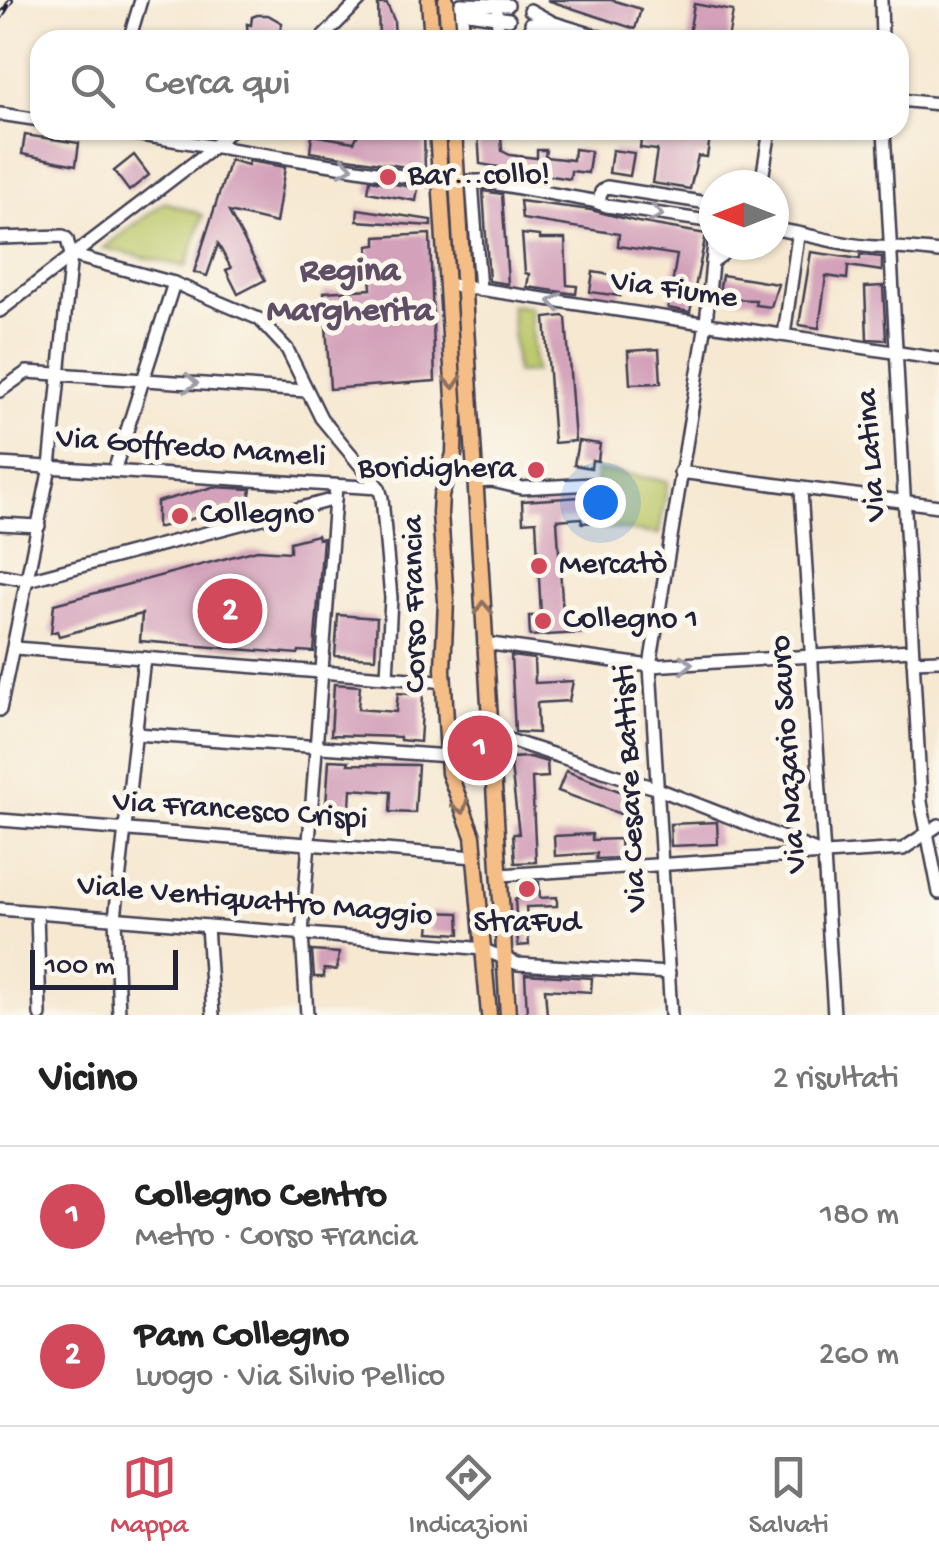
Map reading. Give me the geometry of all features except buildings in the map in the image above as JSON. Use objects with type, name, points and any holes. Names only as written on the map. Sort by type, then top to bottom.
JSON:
[{"type":"main road","points":[[429,0],[431,30]]},
{"type":"main road","points":[[452,30],[458,4]]},
{"type":"main road","name":"Corso Francia","points":[[438,140],[455,414],[454,454],[440,513],[446,601],[448,756],[450,773],[473,836],[488,1015]]},
{"type":"main road","name":"Corso Francia","points":[[456,140],[465,181],[472,289],[476,482],[508,1015]]},
{"type":"street","points":[[132,30],[142,0]]},
{"type":"street","points":[[330,30],[360,0]]},
{"type":"street","points":[[881,0],[882,30]]},
{"type":"street","points":[[462,30],[458,4],[502,9]]},
{"type":"street","points":[[531,17],[579,30]]},
{"type":"street","points":[[909,101],[939,104]]},
{"type":"street","points":[[0,114],[30,118]]},
{"type":"street","points":[[176,140],[699,220]]},
{"type":"street","points":[[0,311],[222,140]]},
{"type":"street","points":[[764,170],[769,140]]},
{"type":"street","name":"Via Latina","points":[[884,140],[913,655],[926,834],[939,893]]},
{"type":"street","points":[[599,203],[607,188],[699,202]]},
{"type":"street","points":[[789,233],[939,252]]},
{"type":"street","points":[[0,238],[62,236],[67,239],[71,254],[50,467],[0,710]]},
{"type":"street","points":[[784,335],[798,236]]},
{"type":"street","points":[[71,254],[174,283],[259,318],[286,349],[321,418],[379,488],[391,598],[387,677]]},
{"type":"street","name":"Via Cesare Battisti","points":[[672,1015],[650,666],[714,260]]},
{"type":"street","points":[[114,471],[174,283]]},
{"type":"street","name":"Via Fiume","points":[[446,284],[939,358]]},
{"type":"street","points":[[0,391],[26,372],[306,391]]},
{"type":"street","name":"Via Goffredo Mameli","points":[[0,464],[335,492],[379,488]]},
{"type":"street","points":[[680,472],[939,506]]},
{"type":"street","points":[[476,482],[492,481],[522,488],[592,484]]},
{"type":"street","name":"Via Nazario Sauro","points":[[802,490],[834,1015]]},
{"type":"street","points":[[0,575],[28,580],[335,492],[302,934],[307,1015]]},
{"type":"street","points":[[0,524],[39,526]]},
{"type":"street","points":[[484,643],[650,666],[811,656],[913,655],[939,660]]},
{"type":"street","name":"Corso Francia","points":[[15,648],[436,682]]},
{"type":"street","points":[[119,1015],[114,918],[144,658]]},
{"type":"street","points":[[136,734],[448,756]]},
{"type":"street","points":[[491,734],[658,788],[824,854]]},
{"type":"street","name":"Via Francesco Crispi","points":[[0,820],[475,858]]},
{"type":"street","points":[[500,875],[903,849],[939,825]]},
{"type":"street","name":"Viale Ventiquattro Maggio","points":[[0,909],[482,949],[518,964],[669,974]]},
{"type":"street","points":[[37,912],[40,1015]]},
{"type":"street","points":[[207,926],[213,1015]]},
{"type":"green space","points":[[165,202],[203,215],[186,267],[103,248]]},
{"type":"green space","points":[[511,305],[530,307],[535,372],[516,373]]},
{"type":"green space","points":[[596,470],[668,481],[659,534],[599,527]]},
{"type":"railway","points":[[0,18],[11,0]]},
{"type":"place","name":"Bar...collo!","points":[[388,177]]},
{"type":"place","name":"Boridighera","points":[[536,470]]},
{"type":"place","name":"Collegno","points":[[180,516]]},
{"type":"place","name":"Mercatò","points":[[539,566]]},
{"type":"place","name":"Pam Collegno","points":[[230,611]]},
{"type":"place","name":"Collegno 1","points":[[543,621]]},
{"type":"place","name":"Collegno Centro","points":[[480,748]]},
{"type":"place","name":"StraFud","points":[[527,889]]},
{"type":"district","name":"Regina Margherita","points":[[350,292]]}]
